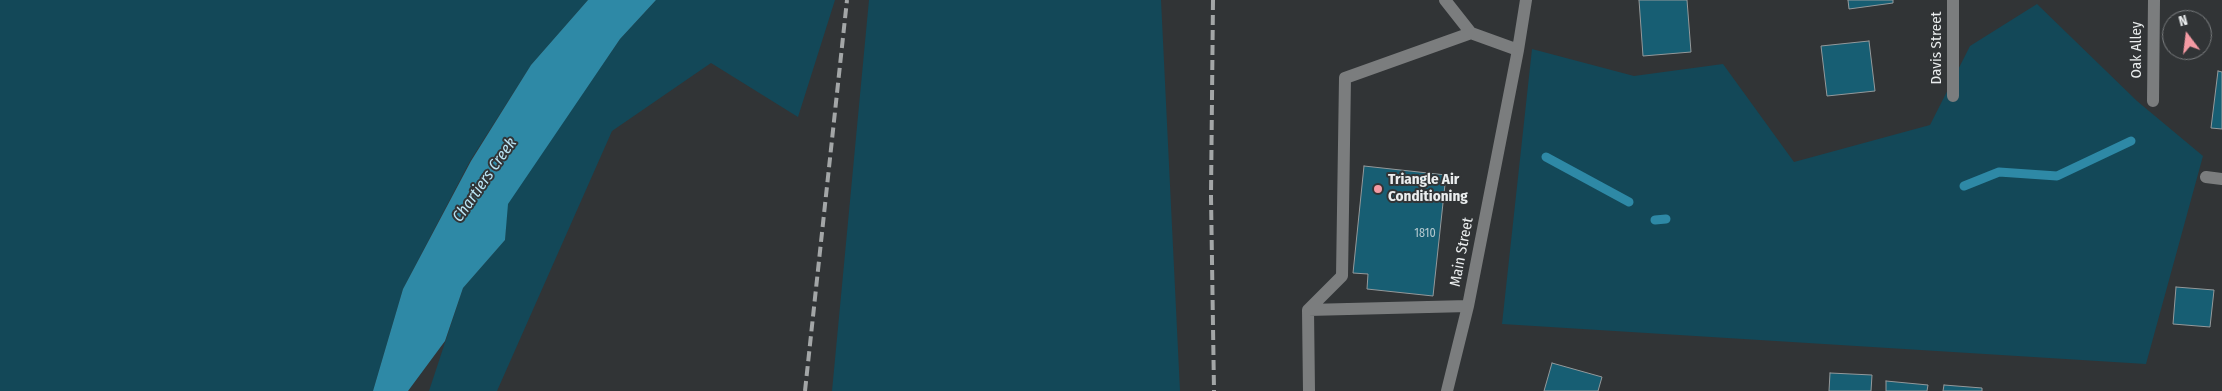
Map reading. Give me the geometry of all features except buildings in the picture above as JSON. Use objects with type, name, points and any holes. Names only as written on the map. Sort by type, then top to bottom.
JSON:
[{"type":"street","points":[[1445,0],[1471,32],[1518,50]]},
{"type":"street","name":"Main Street","points":[[1447,391],[1468,306],[1526,0]]},
{"type":"street","name":"Davis Street","points":[[1953,0],[1953,96]]},
{"type":"street","name":"Oak Alley","points":[[2153,100],[2154,0]]},
{"type":"street","points":[[1309,391],[1308,310],[1342,276],[1345,78],[1471,32]]},
{"type":"street","points":[[2206,178],[2222,179]]},
{"type":"street","points":[[1308,310],[1468,306]]},
{"type":"shaded area","points":[[0,0],[588,0],[531,65],[470,161],[403,289],[373,391],[0,391]]},
{"type":"shaded area","points":[[656,0],[835,0],[798,117],[711,63],[612,131],[497,391],[429,391],[463,288],[505,240],[507,204],[620,39]]},
{"type":"shaded area","points":[[869,0],[1161,0],[1180,391],[832,391]]},
{"type":"shaded area","points":[[2037,4],[2137,101],[2203,156],[2146,364],[1502,324],[1532,49],[1634,76],[1723,64],[1794,162],[1930,125],[1970,46]]},
{"type":"water","name":"Chartiers Creek","points":[[588,0],[656,0],[620,39],[508,204],[505,240],[463,288],[445,341],[408,391],[373,391],[403,289],[471,161],[531,65]]},
{"type":"waterway","points":[[1964,186],[1999,172],[2057,176],[2131,141]]},
{"type":"waterway","points":[[1546,157],[1629,202]]},
{"type":"waterway","points":[[1655,220],[1666,219]]},
{"type":"railway","points":[[805,391],[847,0]]},
{"type":"railway","points":[[1213,0],[1211,196],[1214,391]]},
{"type":"place","name":"Triangle Air Conditioning","points":[[1378,189]]}]
